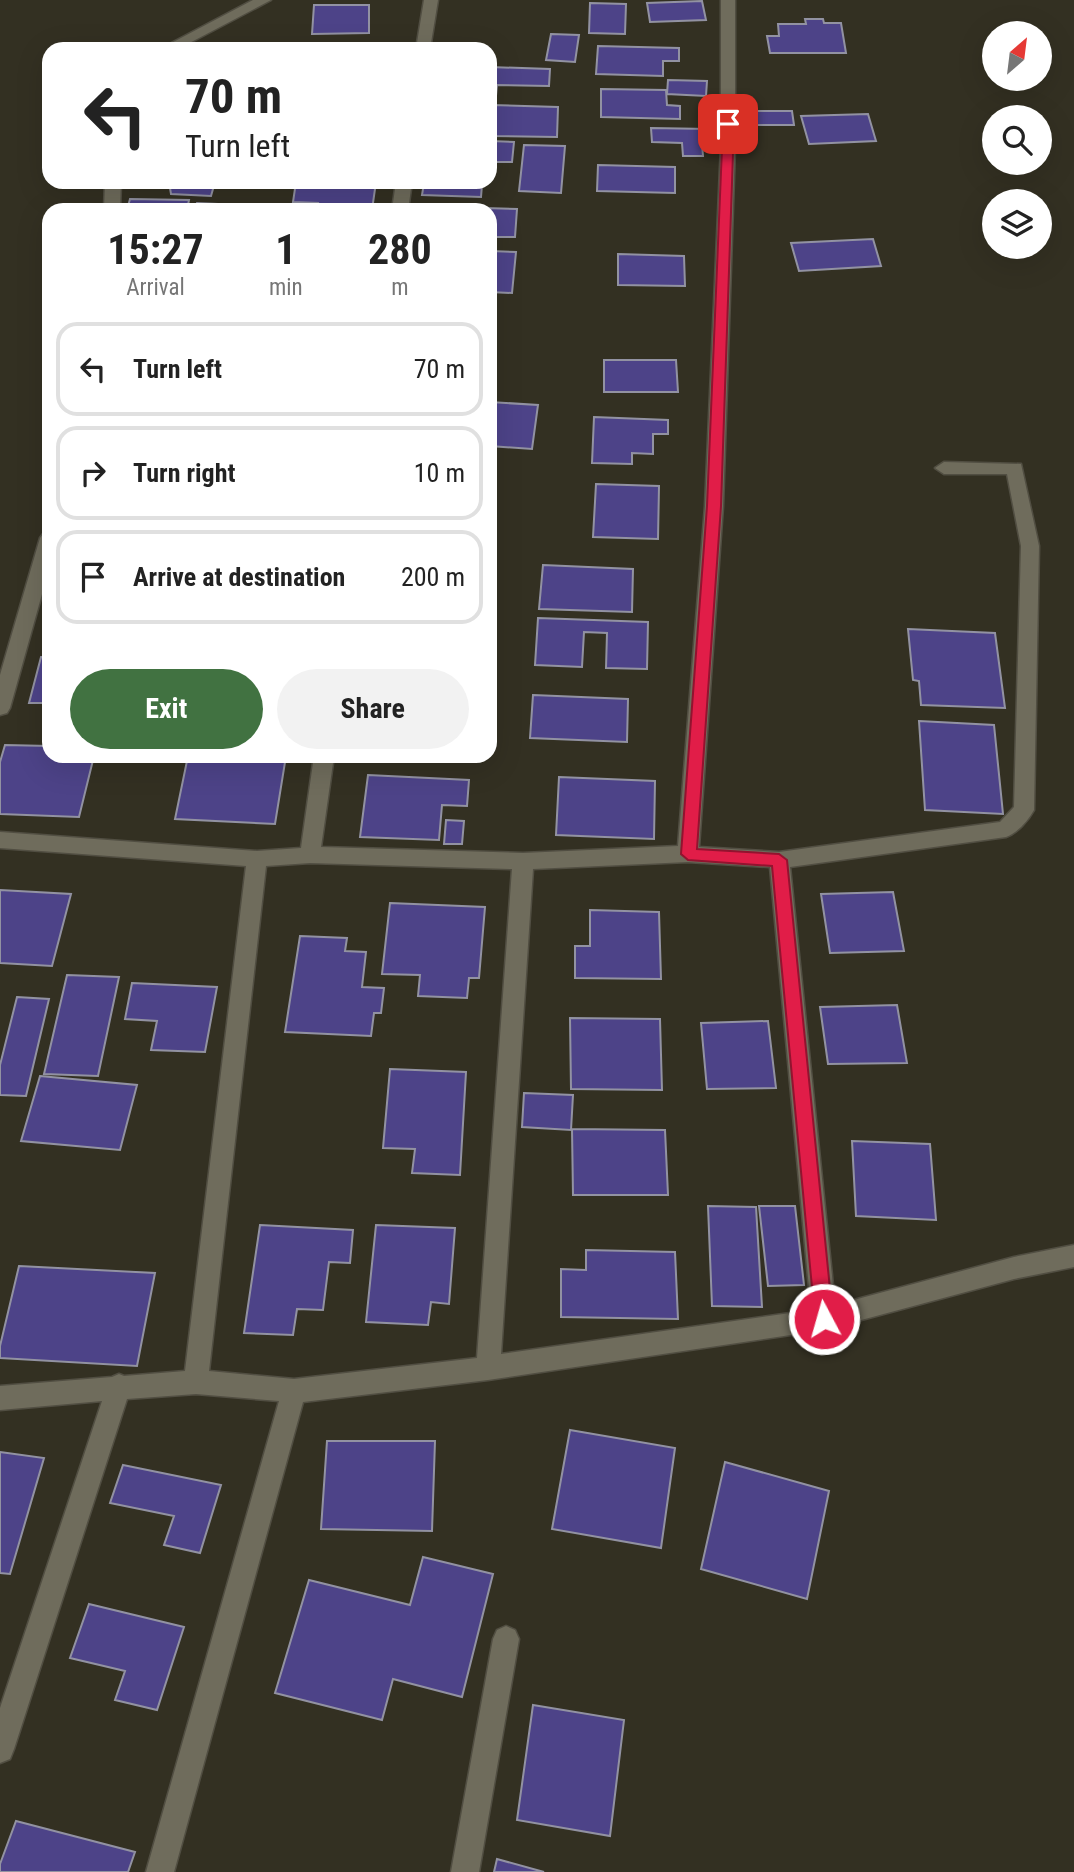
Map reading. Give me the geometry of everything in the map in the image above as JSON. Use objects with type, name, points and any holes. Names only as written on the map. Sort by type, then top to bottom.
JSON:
[{"type":"street","points":[[181,42],[264,0]]},
{"type":"street","points":[[424,42],[430,0]]},
{"type":"street","points":[[688,854],[714,506],[728,146],[728,0]]},
{"type":"street","points":[[0,840],[257,859],[310,855],[523,861],[688,854],[779,860],[1006,829],[1024,810],[1030,546],[1015,468],[944,468]]},
{"type":"street","points":[[0,708],[42,562]]},
{"type":"street","points":[[310,855],[323,763]]},
{"type":"street","points":[[196,1382],[257,859]]},
{"type":"street","points":[[779,860],[824,1319]]},
{"type":"street","points":[[488,1368],[523,861]]},
{"type":"street","points":[[0,1398],[118,1386],[196,1382],[294,1391],[488,1368],[824,1319],[1014,1268],[1074,1256]]},
{"type":"street","points":[[0,1749],[118,1386]]},
{"type":"street","points":[[160,1872],[294,1391]]},
{"type":"street","points":[[465,1872],[506,1639]]},
{"type":"building","points":[[702,1],[706,20],[650,22],[647,3]]},
{"type":"building","points":[[590,3],[626,4],[625,34],[589,33]]},
{"type":"building","points":[[314,5],[369,5],[369,33],[312,34]]},
{"type":"building","points":[[805,19],[841,23],[846,53],[770,53],[767,36],[779,36],[778,24],[806,24]]},
{"type":"building","points":[[551,34],[579,35],[575,62],[546,60]]},
{"type":"building","points":[[598,46],[679,48],[679,61],[663,61],[663,76],[596,74]]},
{"type":"building","points":[[497,67],[550,69],[549,86],[497,85]]},
{"type":"building","points":[[668,80],[707,81],[706,96],[667,94]]},
{"type":"building","points":[[601,89],[666,90],[667,105],[680,106],[680,119],[601,117]]},
{"type":"building","points":[[497,105],[558,107],[557,137],[497,136]]},
{"type":"building","points":[[748,111],[792,111],[794,125],[750,125]]},
{"type":"building","points":[[868,114],[876,141],[809,144],[801,116]]},
{"type":"building","points":[[651,128],[709,129],[710,143],[702,143],[703,156],[683,156],[682,143],[652,142]]},
{"type":"building","points":[[497,141],[514,142],[512,162],[497,162]]},
{"type":"building","points":[[524,145],[565,146],[561,193],[519,191]]},
{"type":"building","points":[[598,165],[675,167],[675,193],[597,191]]},
{"type":"building","points":[[170,189],[213,189],[211,196],[171,194]]},
{"type":"building","points":[[295,189],[375,189],[373,203],[293,202]]},
{"type":"building","points":[[423,189],[482,189],[481,197],[422,195]]},
{"type":"building","points":[[130,199],[189,200],[188,203],[129,203]]},
{"type":"building","points":[[497,208],[517,209],[515,237],[497,237]]},
{"type":"building","points":[[873,239],[881,266],[799,271],[791,243]]},
{"type":"building","points":[[497,251],[516,252],[512,293],[497,292]]},
{"type":"building","points":[[618,254],[684,256],[685,286],[618,285]]},
{"type":"building","points":[[604,360],[676,360],[678,392],[604,392]]},
{"type":"building","points":[[497,402],[538,405],[532,449],[497,446]]},
{"type":"building","points":[[594,417],[668,420],[668,434],[653,434],[653,454],[632,453],[632,464],[592,463]]},
{"type":"building","points":[[596,484],[659,486],[658,539],[593,537]]},
{"type":"building","points":[[543,565],[633,569],[632,612],[539,609]]},
{"type":"building","points":[[538,618],[648,622],[647,669],[606,668],[607,633],[584,632],[582,667],[535,665]]},
{"type":"building","points":[[908,629],[995,633],[1005,708],[921,705],[919,681],[913,680]]},
{"type":"building","points":[[41,657],[42,657],[42,703],[29,703]]},
{"type":"building","points":[[533,695],[628,699],[627,742],[530,738]]},
{"type":"building","points":[[919,721],[994,725],[1003,814],[925,810]]},
{"type":"building","points":[[5,745],[42,746],[42,763],[92,763],[79,817],[0,814],[0,762]]},
{"type":"building","points":[[187,763],[285,763],[275,824],[175,819]]},
{"type":"building","points":[[368,775],[469,780],[467,806],[442,805],[439,840],[360,837]]},
{"type":"building","points":[[559,777],[655,781],[654,839],[556,835]]},
{"type":"building","points":[[446,820],[464,821],[462,844],[444,844]]},
{"type":"building","points":[[0,890],[71,894],[52,966],[0,963]]},
{"type":"building","points":[[893,892],[904,951],[830,953],[821,894]]},
{"type":"building","points":[[390,903],[485,907],[479,978],[469,978],[467,998],[418,996],[420,975],[382,974]]},
{"type":"building","points":[[590,910],[659,912],[661,979],[575,978],[575,946],[590,946]]},
{"type":"building","points":[[300,936],[347,938],[345,951],[366,952],[362,987],[384,988],[381,1013],[374,1013],[371,1036],[285,1032]]},
{"type":"building","points":[[67,975],[119,977],[98,1076],[44,1074]]},
{"type":"building","points":[[132,983],[217,987],[205,1052],[151,1050],[157,1021],[125,1019]]},
{"type":"building","points":[[17,997],[49,999],[26,1096],[0,1095],[0,1065]]},
{"type":"building","points":[[897,1005],[907,1063],[828,1064],[820,1007]]},
{"type":"building","points":[[570,1018],[660,1019],[662,1090],[571,1089]]},
{"type":"building","points":[[768,1021],[776,1088],[707,1089],[701,1023]]},
{"type":"building","points":[[390,1069],[466,1072],[460,1175],[412,1173],[415,1149],[383,1148]]},
{"type":"building","points":[[40,1076],[137,1085],[120,1150],[21,1141]]},
{"type":"building","points":[[524,1093],[573,1095],[571,1130],[522,1127]]},
{"type":"building","points":[[572,1129],[665,1130],[668,1195],[573,1195]]},
{"type":"building","points":[[852,1141],[930,1144],[936,1220],[856,1216]]},
{"type":"building","points":[[708,1206],[756,1207],[762,1307],[712,1306]]},
{"type":"building","points":[[759,1206],[795,1206],[804,1285],[768,1286]]},
{"type":"building","points":[[260,1225],[353,1230],[350,1263],[329,1262],[323,1310],[297,1309],[293,1335],[244,1333]]},
{"type":"building","points":[[376,1225],[455,1228],[449,1304],[431,1302],[428,1325],[366,1322]]},
{"type":"building","points":[[586,1250],[675,1252],[678,1319],[561,1317],[561,1269],[586,1270]]},
{"type":"building","points":[[19,1266],[155,1273],[137,1366],[0,1358],[0,1346]]},
{"type":"building","points":[[570,1430],[675,1448],[661,1548],[552,1529]]},
{"type":"building","points":[[327,1441],[435,1441],[432,1531],[321,1529]]},
{"type":"building","points":[[0,1452],[44,1458],[10,1574],[0,1573]]},
{"type":"building","points":[[725,1462],[829,1491],[807,1599],[701,1569]]},
{"type":"building","points":[[123,1465],[221,1485],[200,1553],[164,1545],[174,1516],[110,1503]]},
{"type":"building","points":[[423,1557],[493,1574],[462,1697],[393,1679],[382,1720],[275,1693],[309,1580],[410,1605]]},
{"type":"building","points":[[89,1604],[184,1627],[157,1710],[115,1700],[125,1671],[70,1658]]},
{"type":"building","points":[[533,1705],[624,1720],[610,1836],[517,1820]]},
{"type":"building","points":[[16,1821],[135,1852],[128,1872],[0,1872],[0,1864]]},
{"type":"building","points":[[497,1859],[544,1872],[494,1872]]},
{"type":"route","points":[[728,124],[714,506],[688,854],[779,860],[824,1319]]}]
